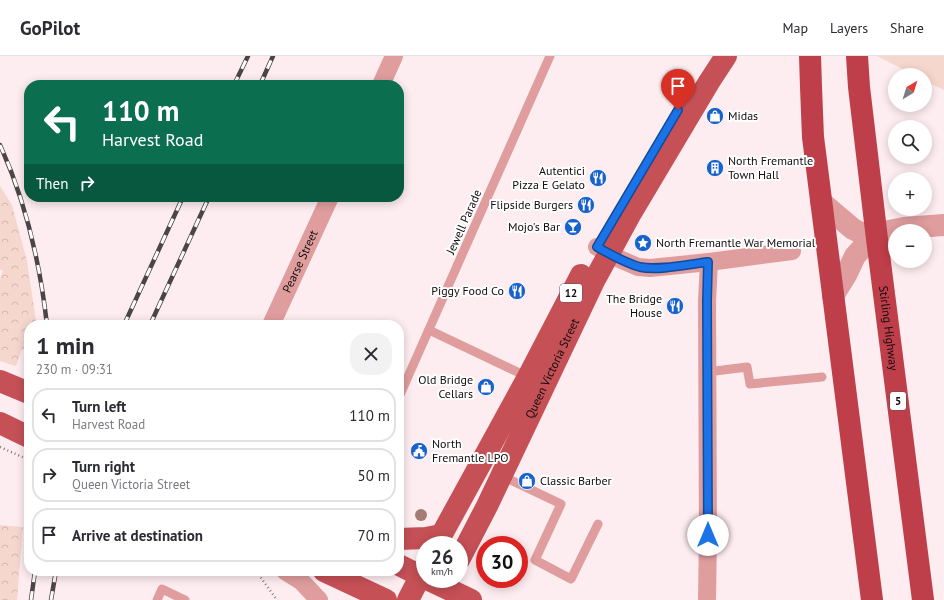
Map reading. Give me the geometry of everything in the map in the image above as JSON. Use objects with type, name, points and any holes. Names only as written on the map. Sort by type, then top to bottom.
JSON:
[{"type":"highway","points":[[810,56],[813,137],[872,600]]},
{"type":"highway","name":"Stirling Highway","points":[[857,56],[859,87],[886,241],[923,600]]},
{"type":"main road","name":"Queen Victoria Street","points":[[468,542],[588,293],[603,250],[710,56]]},
{"type":"main road","name":"Queen Victoria Street","points":[[440,536],[528,377],[581,274],[603,250],[643,192],[726,56]]},
{"type":"main road","points":[[0,381],[24,391]]},
{"type":"main road","points":[[0,423],[24,435]]},
{"type":"main road","points":[[404,539],[416,538]]},
{"type":"main road","points":[[404,568],[416,574]]},
{"type":"main road","points":[[335,576],[386,600]]},
{"type":"main road","points":[[408,600],[424,588]]},
{"type":"main road","points":[[447,588],[472,600]]},
{"type":"street","points":[[383,80],[394,56]]},
{"type":"street","name":"Pearse Street","points":[[273,320],[328,202]]},
{"type":"street","points":[[821,202],[853,229],[886,241]]},
{"type":"street","points":[[886,241],[889,231],[902,228],[944,225]]},
{"type":"street","points":[[932,240],[944,238]]},
{"type":"street","points":[[833,296],[846,275],[855,256],[864,246],[886,241]]},
{"type":"street","points":[[603,250],[638,267],[644,268],[708,262],[792,251]]},
{"type":"street","points":[[706,600],[708,535],[708,262]]},
{"type":"street","points":[[293,576],[301,581],[319,600]]},
{"type":"lane","name":"Jewell Parade","points":[[404,386],[550,56]]},
{"type":"lane","points":[[429,330],[528,377]]},
{"type":"lane","points":[[707,372],[747,367],[750,384],[822,377]]},
{"type":"lane","points":[[501,475],[561,504],[535,560],[570,578],[598,524]]},
{"type":"lane","points":[[157,600],[162,589],[185,600]]},
{"type":"path","points":[[0,447],[24,458]]},
{"type":"path","points":[[260,576],[278,600]]},
{"type":"green space","points":[[877,56],[944,56],[944,90],[932,84],[932,68],[900,68]]},
{"type":"green space","points":[[0,186],[12,205],[27,261],[36,320],[24,320],[24,350],[22,349],[16,366],[0,361],[0,279],[3,271],[0,269]]},
{"type":"green space","points":[[0,525],[23,527],[17,600],[0,600]]},
{"type":"railway","points":[[236,80],[248,56]]},
{"type":"railway","points":[[262,80],[273,56]]},
{"type":"railway","points":[[0,145],[17,188],[31,233],[46,320]]},
{"type":"railway","points":[[126,320],[181,202]]},
{"type":"railway","points":[[152,320],[207,202]]},
{"type":"railway","points":[[31,600],[34,576]]},
{"type":"railway","points":[[51,600],[55,576]]},
{"type":"place","name":"Midas","points":[[715,116]]},
{"type":"place","name":"North Fremantle Town Hall","points":[[715,168]]},
{"type":"place","name":"Autentici Pizza E Gelato","points":[[598,178]]},
{"type":"place","name":"Flipside Burgers","points":[[586,205]]},
{"type":"place","name":"Mojo's Bar","points":[[573,227]]},
{"type":"place","name":"North Fremantle War Memorial","points":[[643,243]]},
{"type":"place","name":"Piggy Food Co","points":[[517,291]]},
{"type":"place","name":"The Bridge House","points":[[675,306]]},
{"type":"place","name":"Old Bridge Cellars","points":[[486,387]]},
{"type":"place","name":"North Fremantle LPO","points":[[419,451]]},
{"type":"place","name":"Classic Barber","points":[[527,481]]},
{"type":"route","points":[[678,110],[597,247],[615,257],[644,268],[708,262],[708,535]]}]
